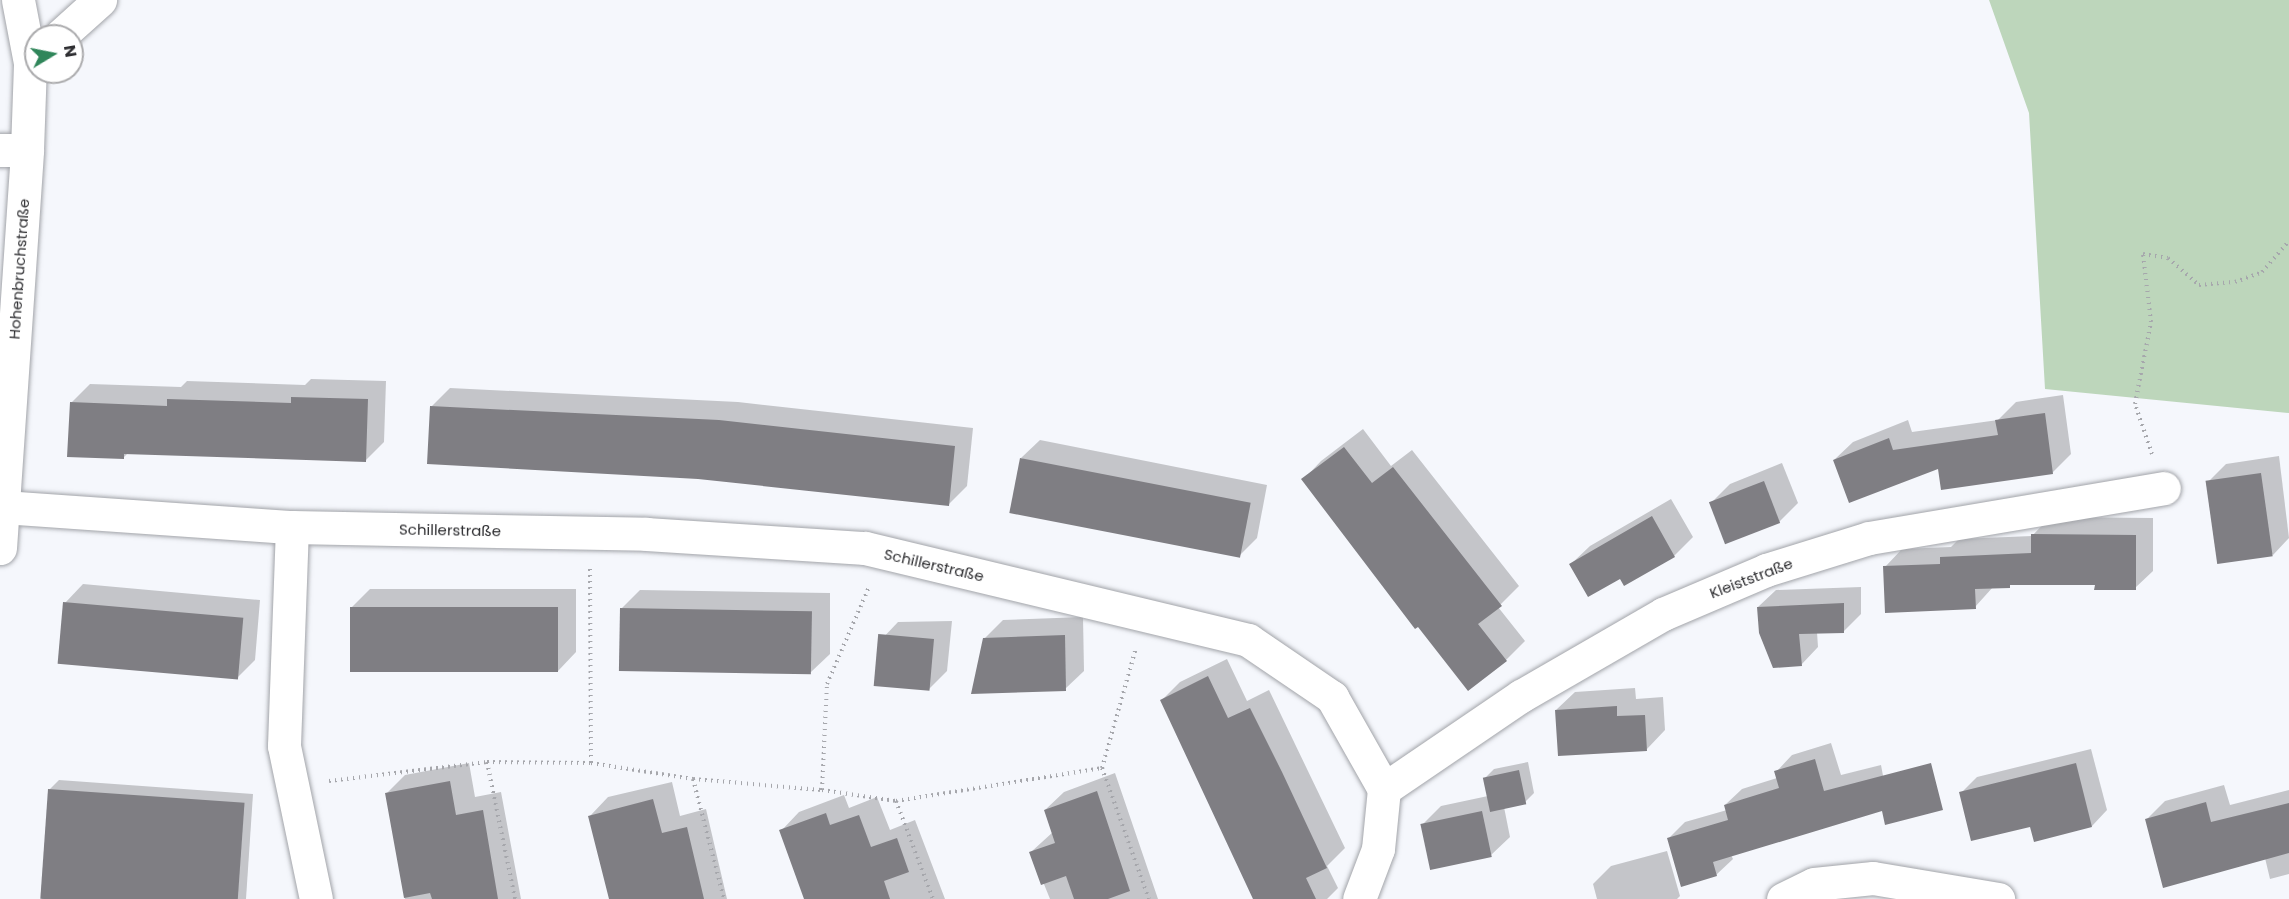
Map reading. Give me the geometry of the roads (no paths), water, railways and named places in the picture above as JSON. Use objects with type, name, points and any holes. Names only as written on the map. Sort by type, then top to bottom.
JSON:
[{"type":"street","name":"Hohenbruchstraße","points":[[18,0],[24,24]]},
{"type":"street","points":[[73,24],[100,0]]},
{"type":"street","name":"Hohenbruchstraße","points":[[0,548],[14,150],[28,84]]},
{"type":"street","name":"Kleiststraße","points":[[1384,789],[1521,696],[1663,614],[1766,570],[1869,538],[2164,488]]},
{"type":"street","name":"Schillerstraße","points":[[3,507],[292,527],[590,533],[865,548],[1248,640],[1332,697],[1384,789]]},
{"type":"street","points":[[292,527],[284,746],[316,899]]},
{"type":"street","points":[[1359,899],[1378,849],[1384,789]]},
{"type":"street","points":[[1783,899],[1814,884],[1873,878],[1998,899]]}]
